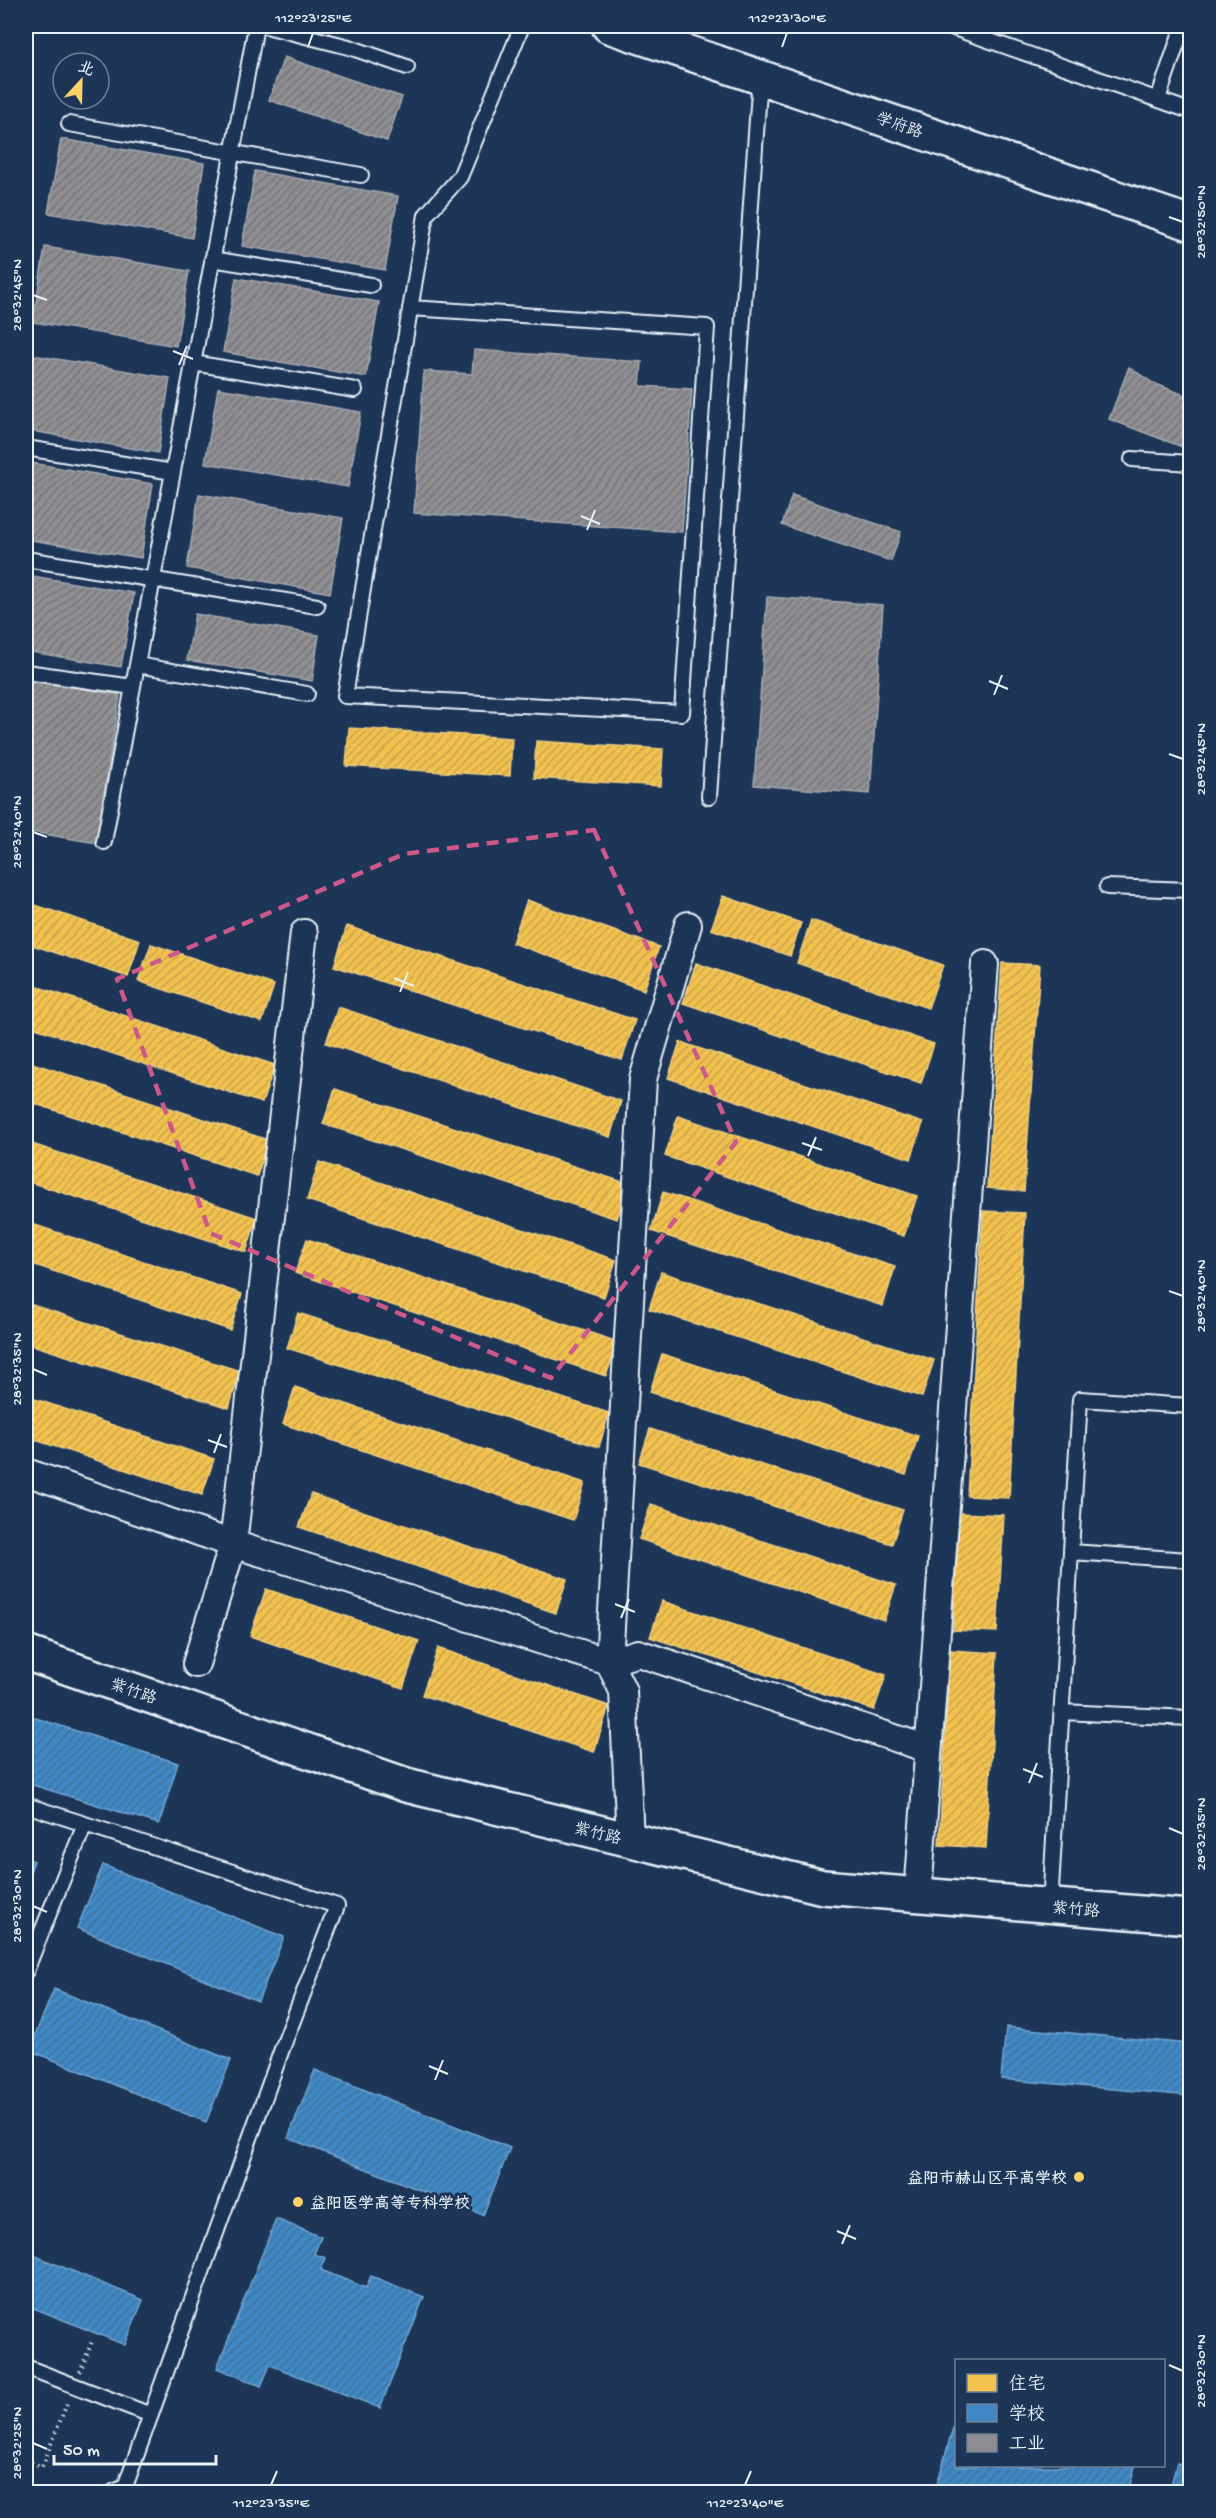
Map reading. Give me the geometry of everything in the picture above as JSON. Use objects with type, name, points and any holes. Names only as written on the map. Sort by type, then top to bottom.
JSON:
[{"type":"street","name":"学府路","points":[[609,26],[1191,223]]},
{"type":"street","points":[[630,1840],[623,1691],[609,1662],[643,1078],[688,925]]},
{"type":"street","points":[[196,1664],[233,1544],[304,933]]},
{"type":"street","points":[[918,1895],[985,964]]},
{"type":"street","points":[[26,1472],[233,1544],[609,1662],[638,1653],[928,1749]]},
{"type":"street","name":"紫竹路","points":[[26,1653],[406,1785],[823,1887],[1191,1917]]},
{"type":"lane","points":[[104,842],[256,26]]},
{"type":"lane","points":[[266,26],[349,47],[407,67]]},
{"type":"lane","points":[[410,308],[707,327],[682,713],[345,696],[410,308],[426,215],[460,177],[522,26]]},
{"type":"lane","points":[[948,26],[1191,111]]},
{"type":"lane","points":[[1158,99],[1183,26]]},
{"type":"lane","points":[[710,797],[760,77]]},
{"type":"lane","points":[[69,124],[361,175]]},
{"type":"lane","points":[[212,259],[371,285]]},
{"type":"lane","points":[[193,363],[355,390]]},
{"type":"lane","points":[[26,448],[173,472]]},
{"type":"lane","points":[[1132,459],[1191,463]]},
{"type":"lane","points":[[26,559],[317,606]]},
{"type":"lane","points":[[136,665],[307,694]]},
{"type":"lane","points":[[26,672],[133,687]]},
{"type":"lane","points":[[1107,887],[1191,890]]},
{"type":"lane","points":[[1050,1906],[1080,1399],[1191,1406]]},
{"type":"lane","points":[[1071,1552],[1191,1560]]},
{"type":"lane","points":[[1062,1712],[1191,1718]]},
{"type":"lane","points":[[26,1805],[337,1906],[282,2049],[125,2487],[113,2493]]},
{"type":"lane","points":[[26,1971],[86,1824]]},
{"type":"lane","points":[[26,2367],[151,2415]]},
{"type":"path","points":[[26,2460],[42,2467],[93,2339]]},
{"type":"highlighted area","points":[[594,830],[736,1142],[551,1378],[210,1233],[117,979],[404,854]]},
{"type":"building: 住宅","points":[[349,728],[512,738],[510,776],[346,766]]},
{"type":"building: 住宅","points":[[536,741],[663,749],[661,786],[534,778]]},
{"type":"building: 住宅","points":[[723,896],[801,923],[790,956],[711,929]]},
{"type":"building: 住宅","points":[[527,900],[659,947],[644,990],[512,943]]},
{"type":"building: 住宅","points":[[26,902],[140,940],[128,977],[26,943]]},
{"type":"building: 住宅","points":[[811,920],[943,965],[928,1008],[797,963]]},
{"type":"building: 住宅","points":[[347,926],[635,1020],[622,1060],[334,966]]},
{"type":"building: 住宅","points":[[151,944],[274,985],[262,1022],[138,981]]},
{"type":"building: 住宅","points":[[696,963],[934,1044],[921,1083],[683,1003]]},
{"type":"building: 住宅","points":[[1002,963],[1040,965],[1024,1191],[987,1188]]},
{"type":"building: 住宅","points":[[26,983],[275,1065],[262,1103],[26,1025]]},
{"type":"building: 住宅","points":[[338,1007],[621,1101],[610,1137],[326,1043]]},
{"type":"building: 住宅","points":[[680,1042],[923,1123],[911,1159],[668,1078]]},
{"type":"building: 住宅","points":[[26,1061],[268,1140],[257,1176],[26,1101]]},
{"type":"building: 住宅","points":[[335,1089],[629,1184],[617,1219],[323,1124]]},
{"type":"building: 住宅","points":[[678,1116],[917,1196],[904,1236],[665,1156]]},
{"type":"building: 住宅","points":[[26,1142],[257,1218],[246,1252],[26,1181]]},
{"type":"building: 住宅","points":[[319,1162],[616,1260],[604,1297],[307,1200]]},
{"type":"building: 住宅","points":[[663,1192],[895,1267],[883,1306],[651,1231]]},
{"type":"building: 住宅","points":[[983,1211],[1025,1213],[1009,1498],[967,1496]]},
{"type":"building: 住宅","points":[[26,1222],[242,1294],[230,1330],[26,1262]]},
{"type":"building: 住宅","points":[[307,1239],[618,1342],[606,1376],[295,1273]]},
{"type":"building: 住宅","points":[[661,1272],[934,1360],[922,1397],[649,1309]]},
{"type":"building: 住宅","points":[[26,1303],[240,1371],[229,1408],[26,1343]]},
{"type":"building: 住宅","points":[[298,1313],[609,1413],[599,1447],[287,1348]]},
{"type":"building: 住宅","points":[[662,1354],[918,1436],[906,1475],[650,1392]]},
{"type":"building: 住宅","points":[[295,1387],[585,1483],[573,1520],[283,1424]]},
{"type":"building: 住宅","points":[[26,1396],[214,1459],[202,1495],[26,1437]]},
{"type":"building: 住宅","points":[[650,1429],[903,1510],[892,1544],[639,1463]]},
{"type":"building: 住宅","points":[[311,1494],[567,1579],[556,1613],[299,1527]]},
{"type":"building: 住宅","points":[[651,1504],[896,1585],[884,1620],[639,1539]]},
{"type":"building: 住宅","points":[[959,1513],[1004,1515],[997,1632],[953,1630]]},
{"type":"building: 住宅","points":[[266,1589],[419,1641],[403,1688],[250,1636]]},
{"type":"building: 住宅","points":[[662,1601],[886,1675],[874,1710],[650,1637]]},
{"type":"building: 住宅","points":[[438,1648],[609,1706],[594,1752],[422,1695]]},
{"type":"building: 住宅","points":[[950,1650],[997,1653],[986,1848],[939,1845]]},
{"type":"building: 学校","points":[[26,1715],[178,1763],[159,1824],[26,1783]]},
{"type":"building: 学校","points":[[26,1858],[34,1861],[26,1883]]},
{"type":"building: 学校","points":[[103,1865],[284,1937],[258,2001],[77,1928]]},
{"type":"building: 学校","points":[[54,1989],[231,2060],[206,2122],[29,2050]]},
{"type":"building: 学校","points":[[1006,2027],[1190,2044],[1190,2096],[1001,2079]]},
{"type":"building: 学校","points":[[315,2070],[510,2148],[483,2215],[288,2138]]},
{"type":"building: 学校","points":[[276,2219],[321,2237],[314,2254],[326,2258],[321,2270],[366,2288],[371,2276],[424,2297],[380,2408],[270,2365],[261,2386],[217,2368]]},
{"type":"building: 学校","points":[[26,2252],[143,2300],[125,2345],[26,2305]]},
{"type":"building: 学校","points":[[955,2421],[955,2467],[1135,2467],[1128,2492],[935,2492]]},
{"type":"building: 学校","points":[[1177,2463],[1190,2467],[1190,2492],[1169,2492]]},
{"type":"building: 工业","points":[[284,57],[402,97],[387,141],[269,100]]},
{"type":"building: 工业","points":[[61,139],[204,163],[192,238],[48,213]]},
{"type":"building: 工业","points":[[255,171],[398,196],[385,270],[242,246]]},
{"type":"building: 工业","points":[[45,247],[189,271],[176,346],[33,322]]},
{"type":"building: 工业","points":[[236,278],[379,302],[366,377],[223,352]]},
{"type":"building: 工业","points":[[474,350],[642,362],[640,386],[692,389],[682,532],[414,513],[424,371],[472,374]]},
{"type":"building: 工业","points":[[27,354],[170,378],[158,453],[26,430]]},
{"type":"building: 工业","points":[[1129,367],[1153,383],[1190,397],[1190,450],[1109,419]]},
{"type":"building: 工业","points":[[218,388],[361,412],[348,487],[205,463]]},
{"type":"building: 工业","points":[[26,462],[153,484],[141,558],[26,539]]},
{"type":"building: 工业","points":[[199,494],[343,518],[330,593],[187,568]]},
{"type":"building: 工业","points":[[792,495],[901,532],[891,561],[782,525]]},
{"type":"building: 工业","points":[[26,575],[134,593],[121,667],[26,651]]},
{"type":"building: 工业","points":[[767,597],[883,605],[870,794],[754,785]]},
{"type":"building: 工业","points":[[195,614],[319,635],[312,681],[187,660]]},
{"type":"building: 工业","points":[[26,679],[120,695],[96,843],[26,831]]},
{"type":"place","name":"益阳市赫山区平高学校","points":[[1079,2177]]},
{"type":"place","name":"益阳医学高等专科学校","points":[[298,2202]]}]
